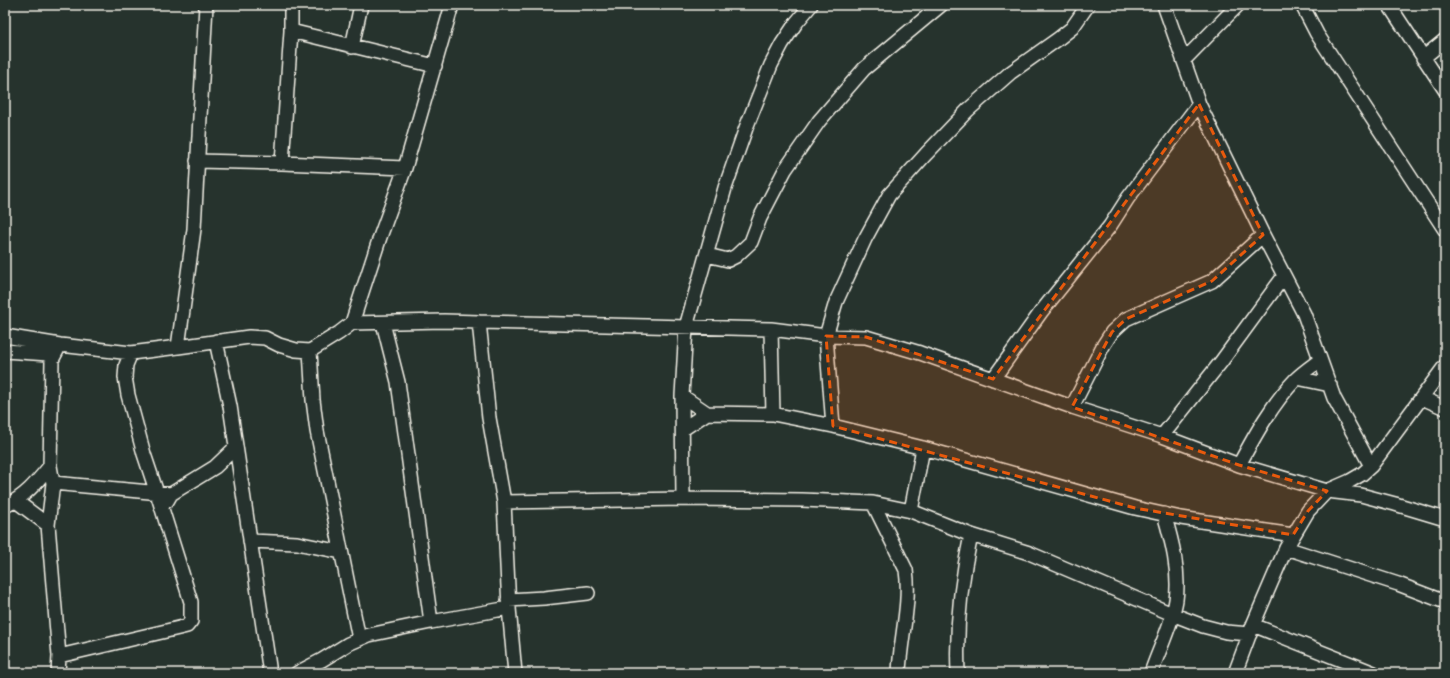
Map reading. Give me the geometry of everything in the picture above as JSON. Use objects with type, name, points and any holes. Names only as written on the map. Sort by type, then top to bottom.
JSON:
[{"type":"street","points":[[178,348],[194,228],[206,5]]},
{"type":"street","points":[[282,162],[291,32],[291,5]]},
{"type":"street","points":[[352,47],[362,5]]},
{"type":"street","points":[[352,324],[380,237],[405,168],[452,5]]},
{"type":"street","points":[[683,499],[682,396],[686,327],[725,188],[746,128],[771,65],[782,44],[796,23],[811,5]]},
{"type":"street","points":[[706,255],[728,260],[736,256],[751,242],[760,218],[785,170],[819,121],[864,69],[941,5]]},
{"type":"street","points":[[833,426],[826,336],[836,302],[865,239],[889,195],[968,110],[1010,73],[1072,28],[1088,5]]},
{"type":"street","points":[[1164,5],[1199,104],[1263,236],[1304,314],[1334,398],[1371,466]]},
{"type":"street","points":[[1184,60],[1238,5]]},
{"type":"street","points":[[1302,5],[1317,34],[1445,230]]},
{"type":"street","points":[[1389,5],[1445,90]]},
{"type":"street","points":[[291,32],[435,66]]},
{"type":"street","points":[[1423,58],[1445,40]]},
{"type":"street","points":[[993,379],[1041,312],[1110,226],[1128,198],[1199,104]]},
{"type":"street","points":[[197,161],[282,162],[405,168]]},
{"type":"street","points":[[1072,407],[1103,346],[1112,332],[1126,319],[1212,281],[1263,236]]},
{"type":"street","points":[[1162,436],[1221,362],[1284,276]]},
{"type":"street","points":[[5,336],[60,345],[131,353],[178,348],[249,337],[265,338],[279,345],[296,350],[310,351],[352,324],[444,320],[771,329],[826,336],[866,337],[920,353],[1072,407],[1162,436],[1239,465],[1327,491],[1361,495],[1445,519]]},
{"type":"street","points":[[479,322],[489,418],[504,502],[509,604],[515,673]]},
{"type":"street","points":[[382,323],[398,382],[430,622]]},
{"type":"street","points":[[771,329],[773,414]]},
{"type":"street","points":[[39,341],[50,357],[50,466],[53,482],[48,525],[59,656],[58,673]]},
{"type":"street","points":[[216,342],[230,406],[270,673]]},
{"type":"street","points":[[50,357],[60,345]]},
{"type":"street","points":[[5,351],[50,357]]},
{"type":"street","points":[[310,351],[313,400],[317,431],[358,639]]},
{"type":"street","points":[[59,656],[187,626],[191,621],[191,602],[158,493],[144,454],[128,395],[125,377],[126,365],[131,353]]},
{"type":"street","points":[[1239,465],[1267,416],[1282,396],[1297,378],[1320,360]]},
{"type":"street","points":[[1235,673],[1251,630],[1286,548],[1308,512],[1327,491],[1350,481],[1362,474],[1371,466],[1445,366]]},
{"type":"street","points":[[1297,378],[1330,385]]},
{"type":"street","points":[[682,396],[707,414]]},
{"type":"street","points":[[1422,398],[1445,408]]},
{"type":"street","points":[[683,429],[707,414],[773,414],[833,426],[923,448],[1164,514],[1293,535]]},
{"type":"street","points":[[162,508],[171,494],[215,467],[236,447]]},
{"type":"street","points":[[911,511],[923,448]]},
{"type":"street","points":[[48,525],[11,503],[38,482],[50,466]]},
{"type":"street","points":[[215,467],[239,472]]},
{"type":"street","points":[[53,482],[171,494]]},
{"type":"street","points":[[504,502],[683,499],[816,500],[873,503],[911,511],[971,535],[1029,553],[1172,614],[1204,626],[1226,632],[1251,630],[1374,673]]},
{"type":"street","points":[[873,503],[906,570],[905,618],[899,673]]},
{"type":"street","points":[[1151,673],[1172,614],[1176,598],[1175,558],[1164,514]]},
{"type":"street","points":[[958,673],[959,617],[964,567],[971,535]]},
{"type":"street","points":[[250,541],[297,543],[341,552]]},
{"type":"street","points":[[1286,548],[1398,584],[1445,602]]},
{"type":"street","points":[[297,673],[321,667],[358,639],[368,635],[509,604],[588,593]]},
{"type":"highlighted area","points":[[1199,104],[1263,235],[1212,281],[1126,319],[1112,332],[1072,407],[1239,465],[1327,491],[1308,511],[1293,535],[1135,508],[833,426],[826,336],[866,337],[993,379]]}]
